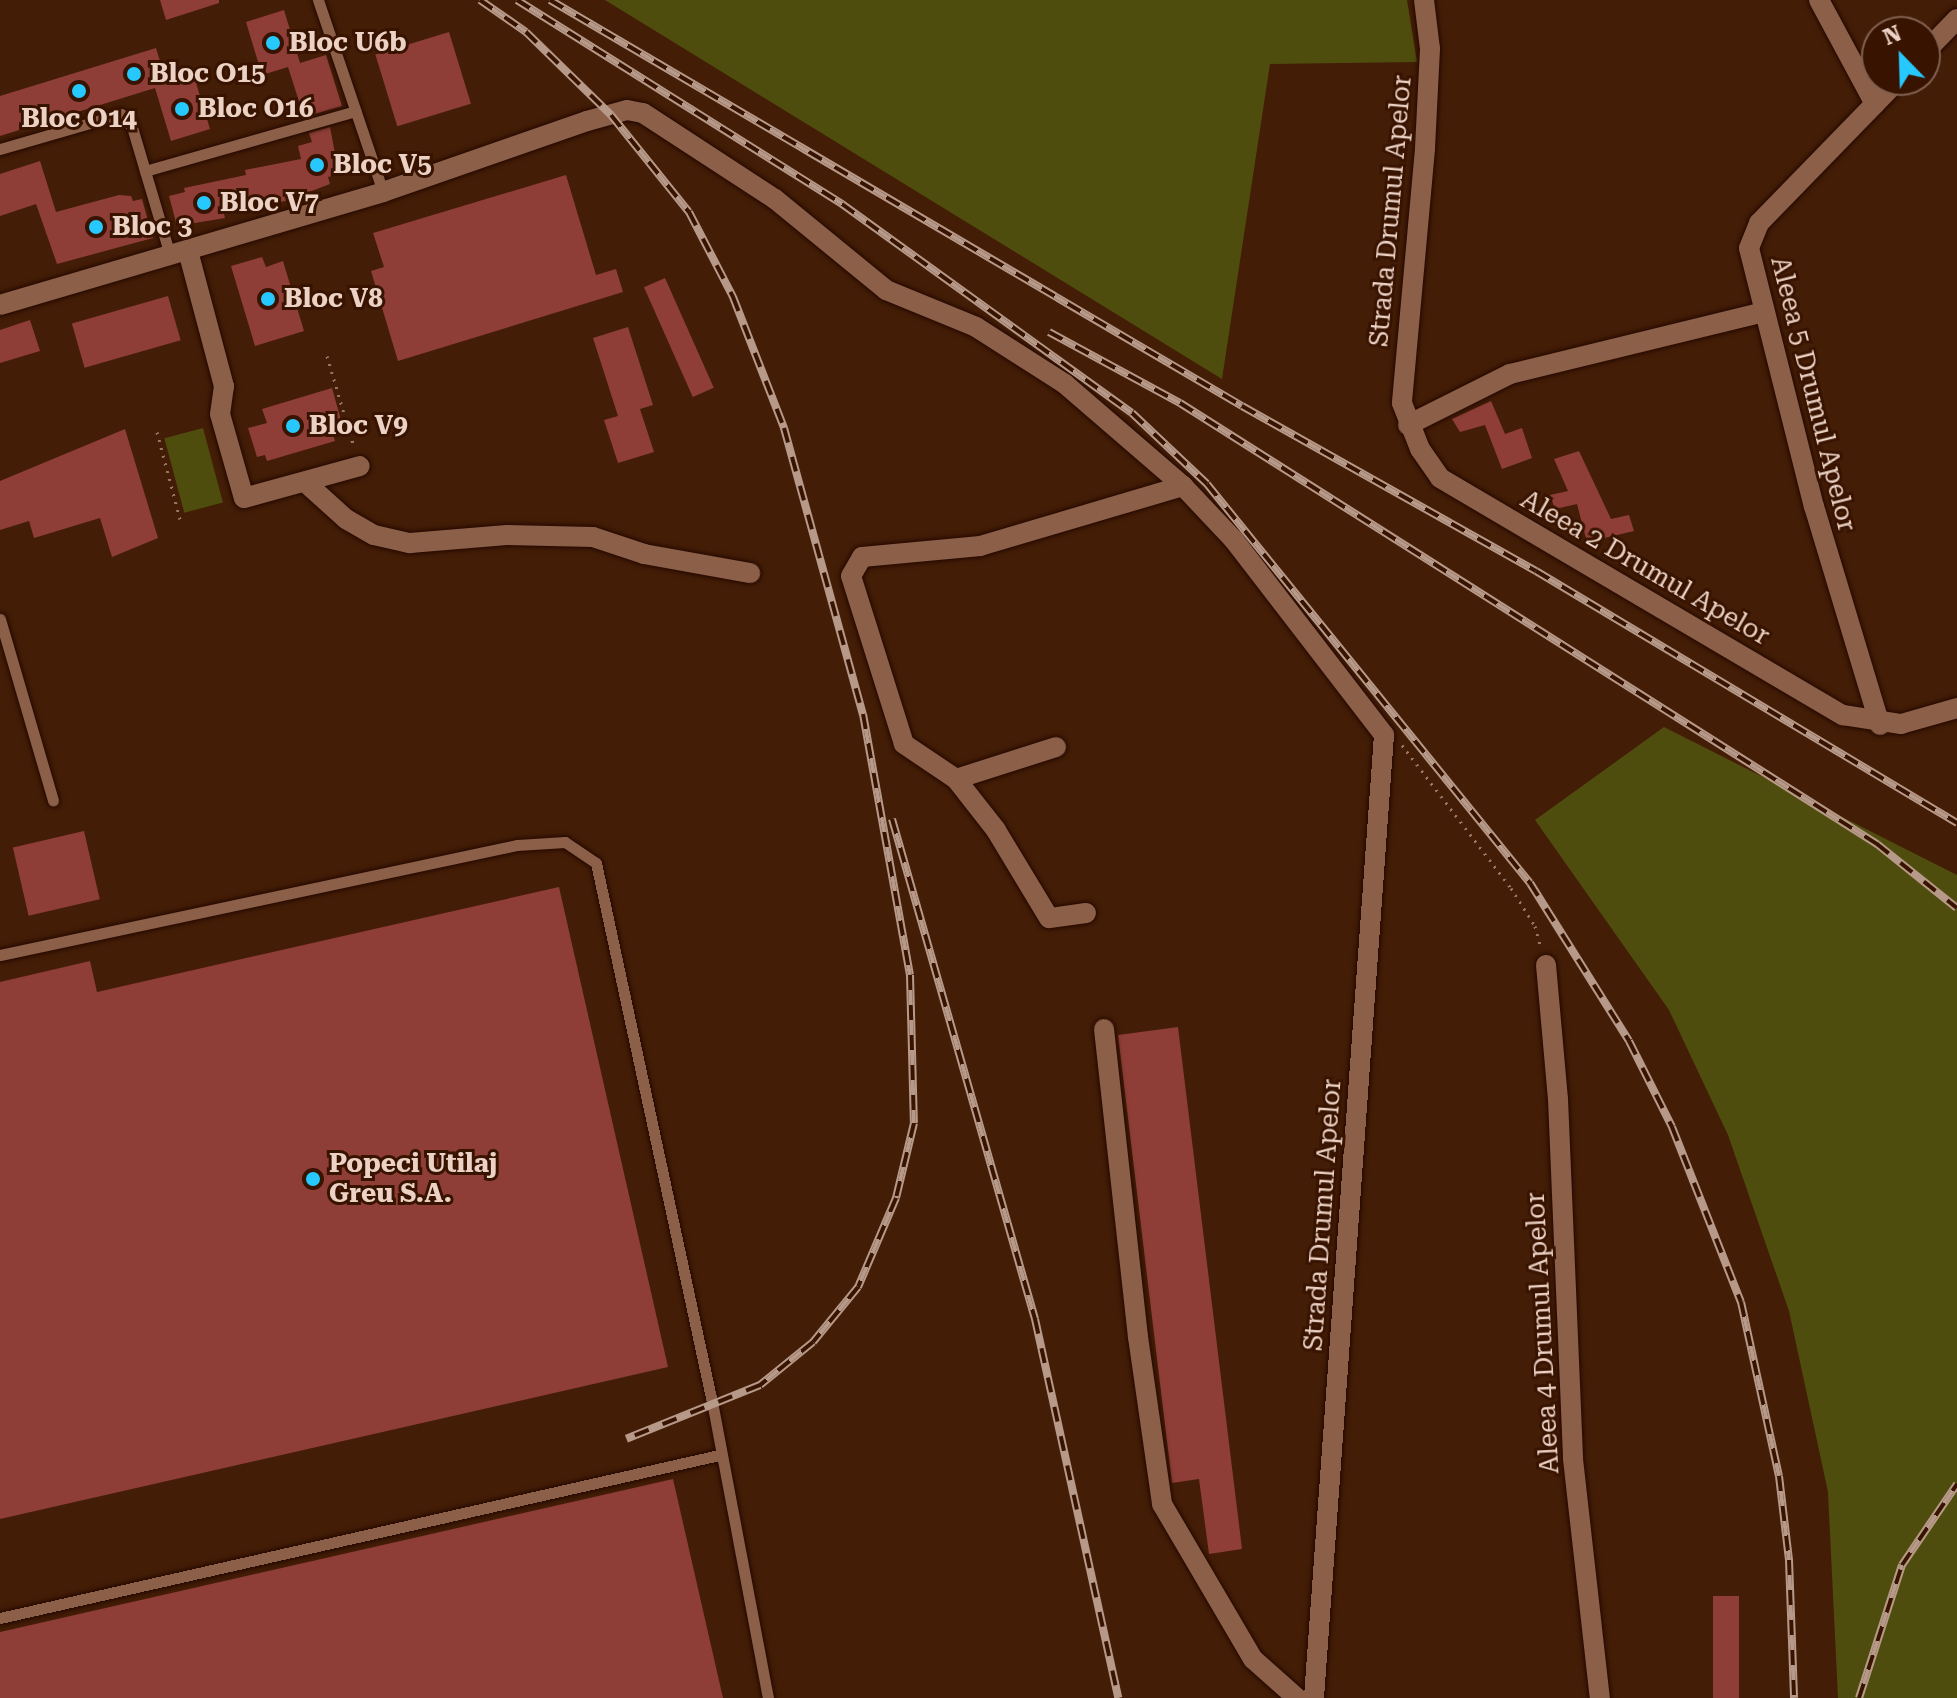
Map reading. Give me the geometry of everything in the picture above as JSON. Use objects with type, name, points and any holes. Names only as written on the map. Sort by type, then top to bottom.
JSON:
[{"type":"street","name":"Strada Drumul Apelor","points":[[1408,425],[1403,379],[1430,49],[1424,0]]},
{"type":"street","points":[[1819,0],[1875,104]]},
{"type":"street","points":[[1941,36],[1957,19]]},
{"type":"street","name":"Aleea 5 Drumul Apelor","points":[[1880,725],[1814,507],[1764,312],[1750,235],[1883,96]]},
{"type":"street","points":[[0,305],[383,192],[587,121],[627,110],[655,118],[775,199],[886,290],[976,327],[1065,384],[1183,486],[1294,612],[1384,735]]},
{"type":"street","points":[[179,253],[224,386],[220,414],[244,498],[360,466]]},
{"type":"street","points":[[1408,425],[1510,374],[1764,312]]},
{"type":"street","name":"Aleea 2 Drumul Apelor","points":[[1408,425],[1440,478],[1843,715],[1880,725]]},
{"type":"street","points":[[305,482],[346,519],[374,535],[410,543],[466,536],[577,536],[644,554],[750,573]]},
{"type":"street","points":[[1086,913],[1049,918],[996,830],[956,779],[904,744],[851,576],[862,557],[980,546],[1183,486]]},
{"type":"street","points":[[1880,725],[1924,720],[1957,708]]},
{"type":"street","name":"Strada Drumul Apelor","points":[[1314,1698],[1384,735]]},
{"type":"street","points":[[956,779],[1056,747]]},
{"type":"street","name":"Aleea 4 Drumul Apelor","points":[[1546,965],[1558,1099],[1573,1459],[1600,1698]]},
{"type":"street","points":[[1104,1029],[1162,1504],[1253,1659],[1297,1698]]},
{"type":"lane","points":[[318,0],[383,192]]},
{"type":"lane","points":[[145,171],[356,111]]},
{"type":"lane","points":[[0,149],[121,114],[132,127],[145,171],[179,253]]},
{"type":"lane","points":[[0,619],[53,800]]},
{"type":"lane","points":[[0,955],[517,845],[565,842],[596,863],[768,1698]]},
{"type":"lane","points":[[0,1618],[719,1455]]},
{"type":"path","points":[[327,356],[360,466]]},
{"type":"path","points":[[157,432],[180,519]]},
{"type":"path","points":[[1384,735],[1404,746],[1494,864],[1535,926],[1546,965]]},
{"type":"shaded area","points":[[605,0],[1407,0],[1417,62],[1270,64],[1222,379]]},
{"type":"shaded area","points":[[203,428],[223,502],[184,513],[164,438]]},
{"type":"shaded area","points":[[1664,727],[1957,875],[1957,1698],[1838,1698],[1828,1492],[1789,1311],[1728,1135],[1669,1010],[1535,820]]},
{"type":"building","points":[[160,0],[219,0],[219,3],[166,20]]},
{"type":"building","points":[[284,10],[300,63],[326,55],[342,106],[304,117],[288,67],[262,75],[246,22]]},
{"type":"building","points":[[449,32],[471,104],[397,126],[375,55]]},
{"type":"building","points":[[156,48],[167,84],[194,76],[210,129],[171,141],[155,88],[0,136],[0,96]]},
{"type":"building","points":[[330,127],[339,174],[328,177],[330,184],[285,201],[224,214],[225,218],[177,226],[169,196],[185,192],[184,188],[246,175],[245,170],[301,159],[298,146],[312,142],[309,133]]},
{"type":"building","name":"Bloc 3","points":[[40,161],[56,212],[119,195],[131,196],[133,201],[142,199],[153,238],[57,264],[36,204],[0,216],[0,174]]},
{"type":"building","points":[[566,175],[596,275],[616,269],[623,292],[398,361],[371,271],[384,267],[373,233]]},
{"type":"building","name":"Bloc V8","points":[[262,257],[266,267],[283,261],[304,331],[255,346],[231,266]]},
{"type":"building","points":[[665,278],[714,388],[693,397],[644,287]]},
{"type":"building","points":[[168,296],[181,340],[85,368],[72,324]]},
{"type":"building","points":[[30,320],[40,351],[0,363],[0,330]]},
{"type":"building","points":[[628,327],[653,405],[640,409],[654,452],[618,463],[604,420],[618,416],[593,338]]},
{"type":"building","name":"Bloc V9","points":[[332,388],[341,420],[330,424],[335,441],[267,461],[265,455],[257,457],[248,428],[267,423],[262,409]]},
{"type":"building","points":[[1491,401],[1505,434],[1522,428],[1532,458],[1502,469],[1485,425],[1460,432],[1452,419]]},
{"type":"building","points":[[125,429],[158,538],[112,557],[100,518],[34,538],[29,521],[0,530],[0,481]]},
{"type":"building","points":[[1579,451],[1611,519],[1629,515],[1634,531],[1587,542],[1577,504],[1555,509],[1550,495],[1568,491],[1554,459]]},
{"type":"building","points":[[84,831],[100,899],[29,916],[13,847]]},
{"type":"building","name":"Popeci Utilaj Greu S.A.","points":[[559,887],[668,1367],[0,1519],[0,982],[90,961],[97,992]]},
{"type":"building","points":[[1178,1027],[1242,1549],[1209,1554],[1199,1479],[1172,1483],[1118,1035]]},
{"type":"building","points":[[673,1479],[723,1698],[0,1698],[0,1632]]},
{"type":"building","points":[[1713,1596],[1739,1596],[1739,1698],[1713,1698]]},
{"type":"railway","points":[[480,0],[526,32],[611,115],[689,212],[733,297],[784,428],[863,714],[910,975],[914,1123],[896,1198],[858,1287],[813,1342],[760,1385],[626,1439]]},
{"type":"railway","points":[[517,0],[842,204],[1132,413],[1207,484],[1530,883],[1629,1041],[1672,1127],[1741,1302],[1779,1476],[1789,1560],[1794,1698]]},
{"type":"railway","points":[[550,0],[1242,406],[1536,571],[1957,823]]},
{"type":"railway","points":[[1049,332],[1180,403],[1877,844],[1957,908]]},
{"type":"railway","points":[[892,819],[1035,1319],[1118,1698]]},
{"type":"railway","points":[[1859,1698],[1902,1565],[1957,1484]]},
{"type":"place","name":"Bloc U6b","points":[[273,43]]},
{"type":"place","name":"Bloc O15","points":[[134,74]]},
{"type":"place","name":"Bloc O14","points":[[79,91]]},
{"type":"place","name":"Bloc O16","points":[[182,109]]},
{"type":"place","name":"Bloc V5","points":[[317,165]]},
{"type":"place","name":"Bloc V7","points":[[204,203]]},
{"type":"place","name":"Bloc 3","points":[[96,227]]},
{"type":"place","name":"Bloc V8","points":[[268,299]]},
{"type":"place","name":"Bloc V9","points":[[293,426]]},
{"type":"place","name":"Popeci Utilaj Greu S.A.","points":[[313,1179]]}]
